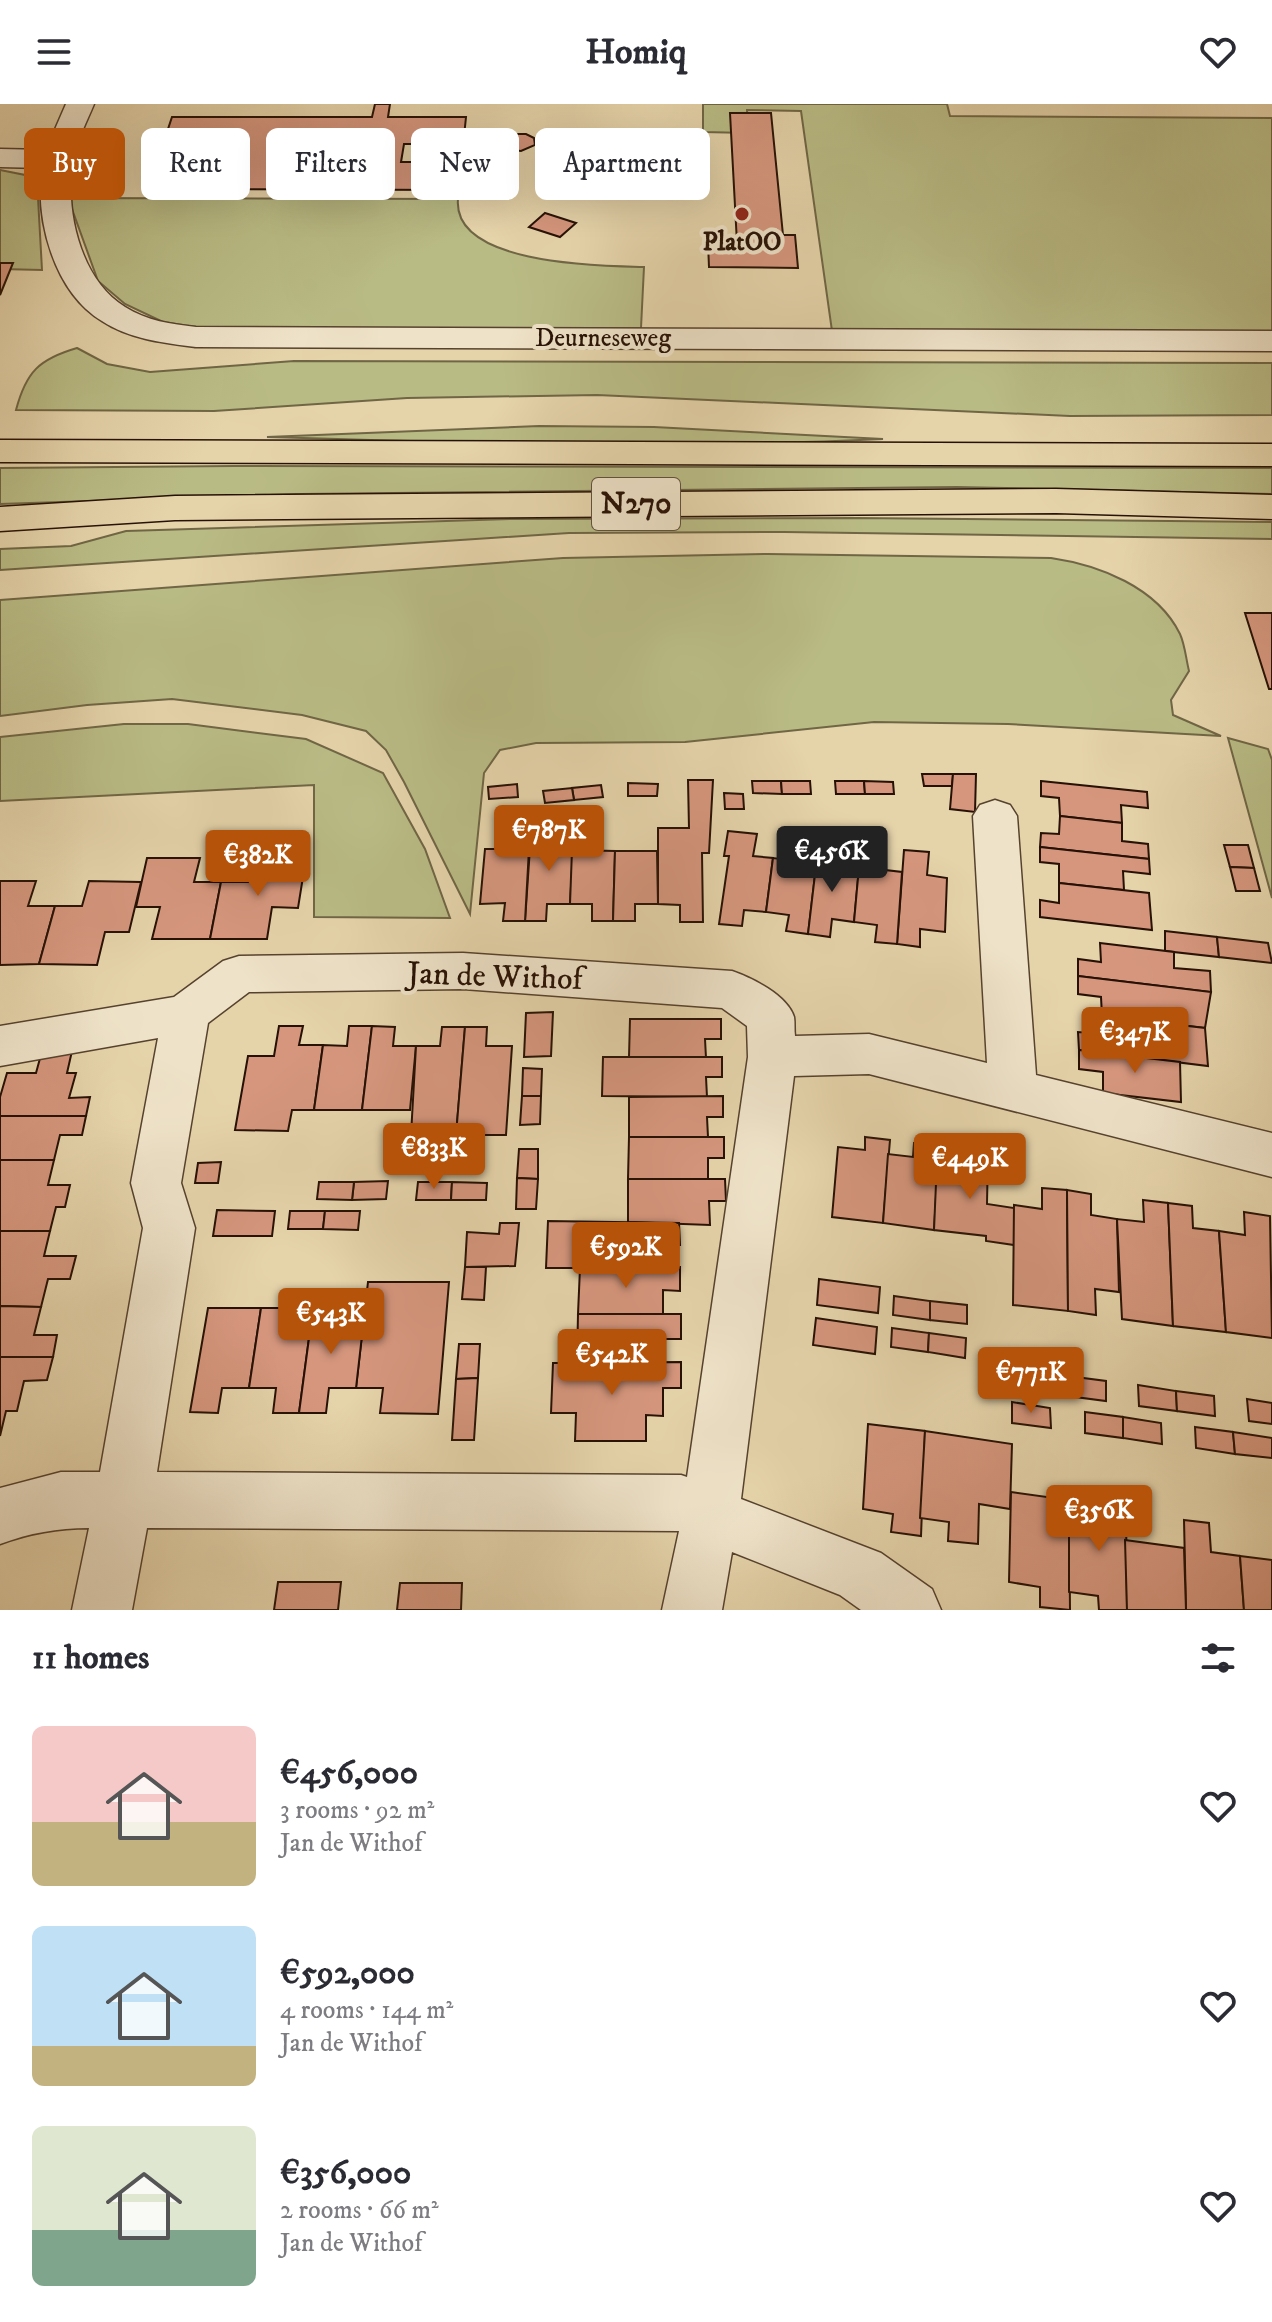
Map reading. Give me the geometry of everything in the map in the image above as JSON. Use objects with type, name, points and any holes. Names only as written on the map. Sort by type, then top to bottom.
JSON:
[{"type":"main road","name":"N270","points":[[0,451],[1272,455]]},
{"type":"main road","name":"N270","points":[[0,519],[191,508],[1056,501],[1272,507]]},
{"type":"street","name":"Deurneseweg","points":[[70,128],[80,104]]},
{"type":"street","points":[[0,158],[24,158]]},
{"type":"street","name":"Deurneseweg","points":[[55,200],[71,262],[93,300],[118,317],[155,332],[196,337],[1272,341]]},
{"type":"street","points":[[995,816],[1013,1089]]},
{"type":"street","name":"Jan de Withof","points":[[0,1046],[186,1014],[239,974],[463,971],[732,990],[770,1017],[772,1057],[711,1513],[692,1610]]},
{"type":"street","points":[[102,1610],[124,1499],[169,1228],[156,1183],[186,1014]]},
{"type":"street","points":[[772,1057],[869,1054],[1272,1155]]},
{"type":"street","points":[[0,1516],[61,1500],[681,1503],[860,1574],[911,1610]]},
{"type":"green space","points":[[703,104],[947,104],[950,116],[1272,118],[1272,334],[832,331],[801,111],[747,110],[748,133],[710,132],[710,128],[703,128]]},
{"type":"green space","points":[[0,170],[24,175],[24,200],[38,200],[42,270],[0,269]]},
{"type":"green space","points":[[69,200],[458,200],[463,221],[478,237],[503,249],[565,262],[644,267],[641,328],[209,329],[163,322],[125,304],[98,281]]},
{"type":"green space","points":[[77,348],[107,364],[150,372],[294,361],[1272,363],[1272,415],[1070,416],[597,395],[407,398],[214,411],[16,410],[24,386],[36,369],[53,357]]},
{"type":"green space","points":[[539,426],[654,427],[883,439],[652,444],[267,437]]},
{"type":"green space","points":[[0,468],[1272,468],[1272,494],[957,487],[301,494],[0,504]]},
{"type":"green space","points":[[512,519],[1272,522],[1272,539],[784,532],[569,533],[0,570],[0,549],[71,546],[126,531]]},
{"type":"green space","points":[[768,554],[1051,558],[1107,573],[1142,591],[1157,603],[1180,634],[1189,671],[1171,700],[1173,715],[1221,736],[1008,724],[874,722],[685,742],[536,743],[500,750],[484,773],[470,914],[386,750],[366,731],[302,715],[172,699],[0,716],[0,600],[563,558]]},
{"type":"green space","points":[[124,724],[188,724],[306,739],[383,773],[425,849],[450,918],[314,917],[314,785],[0,801],[0,737]]},
{"type":"green space","points":[[1228,738],[1268,749],[1272,760],[1272,898]]},
{"type":"building","points":[[375,104],[390,104],[388,117],[466,117],[465,128],[411,128],[411,144],[404,144],[401,162],[411,162],[411,190],[395,190],[395,128],[266,128],[266,189],[250,189],[250,128],[168,128],[172,117],[372,117]]},
{"type":"building","points":[[730,113],[771,113],[783,235],[795,235],[798,268],[709,267],[708,243],[737,243]]},
{"type":"building","points":[[519,134],[534,138],[535,145],[521,151]]},
{"type":"building","points":[[545,213],[576,223],[560,237],[529,227]]},
{"type":"building","points":[[0,263],[13,263],[0,295]]},
{"type":"building","points":[[1245,613],[1272,613],[1272,689],[1269,689]]},
{"type":"building","points":[[922,774],[953,774],[952,786],[924,786]]},
{"type":"building","points":[[953,774],[976,774],[975,812],[950,809]]},
{"type":"building","points":[[688,780],[713,780],[709,853],[702,853],[703,922],[680,922],[680,905],[658,904],[658,828],[689,828]]},
{"type":"building","points":[[752,781],[781,781],[782,794],[753,793]]},
{"type":"building","points":[[781,781],[810,781],[811,794],[782,794]]},
{"type":"building","points":[[835,781],[864,781],[865,794],[836,794]]},
{"type":"building","points":[[864,781],[893,782],[894,794],[865,794]]},
{"type":"building","points":[[1041,781],[1147,792],[1148,808],[1121,805],[1122,823],[1060,816],[1059,798],[1041,796]]},
{"type":"building","points":[[628,783],[658,784],[657,796],[628,796]]},
{"type":"building","points":[[517,784],[518,797],[489,799],[488,787]]},
{"type":"building","points":[[601,785],[603,797],[574,800],[572,788]]},
{"type":"building","points":[[572,788],[574,800],[545,803],[543,791]]},
{"type":"building","points":[[724,793],[743,794],[744,809],[725,809]]},
{"type":"building","points":[[1060,816],[1122,823],[1122,841],[1148,844],[1149,859],[1040,847],[1041,833],[1059,834]]},
{"type":"building","points":[[728,831],[757,834],[753,856],[773,858],[766,912],[744,910],[742,926],[719,924],[729,856],[724,856]]},
{"type":"building","points":[[531,833],[574,833],[570,904],[547,904],[546,921],[525,921]]},
{"type":"building","points":[[1224,845],[1248,845],[1254,868],[1230,867]]},
{"type":"building","points":[[799,847],[818,849],[808,934],[786,931],[789,915],[766,912],[773,858],[797,861]]},
{"type":"building","points":[[1040,847],[1149,859],[1150,874],[1123,871],[1124,890],[1059,883],[1059,864],[1040,862]]},
{"type":"building","points":[[485,849],[529,849],[525,921],[503,921],[505,903],[480,904]]},
{"type":"building","points":[[818,849],[837,851],[835,865],[859,867],[854,922],[832,919],[830,937],[808,934]]},
{"type":"building","points":[[572,850],[615,851],[613,921],[592,921],[592,904],[570,904]]},
{"type":"building","points":[[904,850],[929,852],[927,875],[947,878],[945,932],[920,929],[920,947],[897,944]]},
{"type":"building","points":[[615,851],[657,851],[658,904],[635,904],[635,921],[613,921]]},
{"type":"building","points":[[147,858],[200,858],[194,882],[221,882],[210,939],[152,939],[160,907],[136,907]]},
{"type":"building","points":[[252,858],[306,858],[298,908],[272,907],[267,939],[210,939],[221,882],[248,882]]},
{"type":"building","points":[[859,867],[902,872],[897,944],[875,942],[877,925],[854,922]]},
{"type":"building","points":[[1230,867],[1254,868],[1260,891],[1236,891]]},
{"type":"building","points":[[0,881],[36,881],[28,906],[55,906],[39,964],[0,965]]},
{"type":"building","points":[[89,881],[141,882],[129,932],[105,932],[97,965],[39,964],[55,906],[82,906]]},
{"type":"building","points":[[1059,883],[1149,893],[1152,930],[1040,917],[1040,900],[1059,903]]},
{"type":"building","points":[[1165,931],[1217,937],[1219,957],[1165,951]]},
{"type":"building","points":[[1217,937],[1268,943],[1272,963],[1219,957]]},
{"type":"building","points":[[1100,943],[1174,952],[1174,968],[1210,971],[1211,992],[1078,976],[1078,959],[1101,962]]},
{"type":"building","points":[[1078,976],[1211,992],[1205,1028],[1102,1016],[1101,997],[1078,994]]},
{"type":"building","points":[[553,1012],[551,1056],[524,1057],[526,1013]]},
{"type":"building","points":[[1102,1016],[1205,1028],[1208,1066],[1079,1050],[1078,1032],[1102,1034]]},
{"type":"building","points":[[630,1019],[721,1019],[721,1039],[705,1039],[706,1058],[629,1057]]},
{"type":"building","points":[[279,1026],[303,1026],[299,1045],[323,1045],[314,1110],[292,1110],[288,1131],[235,1130],[248,1056],[274,1056]]},
{"type":"building","points":[[349,1026],[372,1026],[362,1110],[314,1110],[323,1045],[347,1046]]},
{"type":"building","points":[[372,1026],[395,1027],[393,1046],[416,1046],[410,1110],[362,1110]]},
{"type":"building","points":[[442,1027],[465,1027],[456,1135],[411,1135],[416,1046],[440,1046]]},
{"type":"building","points":[[465,1027],[487,1027],[486,1046],[512,1046],[506,1135],[456,1135]]},
{"type":"building","points":[[1079,1050],[1180,1062],[1181,1102],[1103,1093],[1103,1072],[1079,1069]]},
{"type":"building","points":[[42,1051],[72,1051],[67,1073],[76,1073],[69,1098],[90,1097],[86,1116],[0,1116],[0,1097],[7,1073],[36,1073]]},
{"type":"building","points":[[603,1057],[722,1057],[722,1077],[706,1077],[707,1097],[602,1096]]},
{"type":"building","points":[[523,1068],[542,1069],[541,1096],[522,1096]]},
{"type":"building","points":[[522,1096],[541,1096],[540,1124],[520,1125]]},
{"type":"building","points":[[723,1096],[723,1117],[707,1117],[708,1137],[629,1137],[629,1097]]},
{"type":"building","points":[[0,1116],[86,1116],[82,1135],[60,1135],[54,1160],[0,1160]]},
{"type":"building","points":[[629,1137],[724,1137],[724,1158],[708,1158],[708,1179],[628,1179]]},
{"type":"building","points":[[865,1137],[890,1140],[883,1223],[832,1217],[838,1147],[865,1150]]},
{"type":"building","points":[[914,1143],[939,1146],[934,1230],[883,1223],[888,1154],[913,1157]]},
{"type":"building","points":[[519,1149],[538,1149],[538,1179],[517,1178]]},
{"type":"building","points":[[963,1149],[988,1152],[987,1204],[1014,1208],[1014,1245],[986,1241],[986,1236],[934,1230],[937,1160],[962,1163]]},
{"type":"building","points":[[0,1160],[54,1160],[48,1185],[70,1185],[65,1207],[56,1207],[50,1231],[0,1231]]},
{"type":"building","points":[[221,1162],[218,1183],[195,1183],[198,1163]]},
{"type":"building","points":[[517,1178],[538,1179],[536,1209],[516,1209]]},
{"type":"building","points":[[628,1179],[725,1179],[726,1201],[709,1201],[710,1225],[628,1222]]},
{"type":"building","points":[[388,1181],[386,1199],[352,1200],[354,1182]]},
{"type":"building","points":[[319,1182],[354,1182],[352,1200],[317,1199]]},
{"type":"building","points":[[418,1182],[452,1182],[451,1200],[416,1200]]},
{"type":"building","points":[[452,1182],[487,1183],[486,1200],[451,1200]]},
{"type":"building","points":[[1042,1188],[1067,1190],[1068,1311],[1013,1305],[1014,1205],[1042,1209]]},
{"type":"building","points":[[1067,1190],[1091,1194],[1091,1215],[1117,1219],[1119,1292],[1095,1289],[1096,1315],[1068,1311]]},
{"type":"building","points":[[1143,1200],[1168,1203],[1173,1326],[1122,1319],[1117,1219],[1144,1222]]},
{"type":"building","points":[[1168,1203],[1192,1206],[1193,1228],[1219,1231],[1226,1332],[1173,1326]]},
{"type":"building","points":[[217,1210],[275,1211],[272,1236],[213,1236]]},
{"type":"building","points":[[290,1211],[325,1211],[323,1229],[288,1229]]},
{"type":"building","points":[[325,1211],[360,1211],[358,1230],[323,1229]]},
{"type":"building","points":[[1244,1212],[1270,1216],[1272,1338],[1226,1332],[1219,1231],[1245,1235]]},
{"type":"building","points":[[548,1221],[679,1223],[680,1245],[663,1245],[663,1268],[546,1268]]},
{"type":"building","points":[[500,1223],[519,1223],[515,1266],[465,1267],[467,1232],[499,1234]]},
{"type":"building","points":[[0,1231],[50,1231],[44,1256],[76,1256],[70,1279],[48,1279],[41,1307],[0,1306]]},
{"type":"building","points":[[465,1267],[486,1267],[484,1300],[462,1299]]},
{"type":"building","points":[[680,1267],[680,1291],[663,1290],[663,1315],[578,1314],[580,1268]]},
{"type":"building","points":[[819,1279],[880,1287],[878,1313],[817,1305]]},
{"type":"building","points":[[368,1282],[449,1282],[438,1414],[380,1413],[383,1388],[356,1388]]},
{"type":"building","points":[[894,1296],[930,1301],[930,1320],[893,1315]]},
{"type":"building","points":[[930,1301],[967,1305],[967,1324],[930,1320]]},
{"type":"building","points":[[0,1306],[41,1307],[34,1335],[57,1335],[53,1357],[0,1357]]},
{"type":"building","points":[[208,1308],[261,1308],[249,1388],[222,1388],[218,1413],[190,1412]]},
{"type":"building","points":[[261,1308],[313,1308],[299,1413],[273,1413],[276,1388],[249,1388]]},
{"type":"building","points":[[313,1308],[365,1309],[356,1388],[329,1388],[326,1413],[299,1413]]},
{"type":"building","points":[[578,1314],[681,1314],[681,1339],[664,1339],[664,1363],[577,1363]]},
{"type":"building","points":[[816,1318],[877,1327],[875,1354],[813,1345]]},
{"type":"building","points":[[892,1328],[929,1333],[928,1352],[891,1347]]},
{"type":"building","points":[[929,1333],[966,1338],[965,1358],[928,1352]]},
{"type":"building","points":[[459,1344],[480,1344],[478,1378],[456,1379]]},
{"type":"building","points":[[0,1357],[53,1357],[47,1380],[24,1381],[17,1411],[6,1411],[0,1436]]},
{"type":"building","points":[[681,1362],[681,1388],[663,1388],[663,1416],[646,1415],[646,1441],[575,1441],[576,1413],[551,1413],[553,1363]]},
{"type":"building","points":[[1030,1371],[1068,1376],[1068,1396],[1030,1391]]},
{"type":"building","points":[[1068,1376],[1106,1381],[1106,1401],[1068,1396]]},
{"type":"building","points":[[478,1378],[474,1440],[452,1440],[456,1379]]},
{"type":"building","points":[[1138,1385],[1176,1391],[1177,1411],[1139,1406]]},
{"type":"building","points":[[1176,1391],[1214,1396],[1215,1416],[1177,1411]]},
{"type":"building","points":[[1247,1399],[1272,1403],[1272,1424],[1249,1421]]},
{"type":"building","points":[[1012,1402],[1050,1408],[1051,1428],[1012,1423]]},
{"type":"building","points":[[1085,1412],[1123,1417],[1123,1438],[1085,1433]]},
{"type":"building","points":[[1123,1417],[1161,1423],[1162,1444],[1123,1438]]},
{"type":"building","points":[[868,1424],[925,1431],[921,1536],[891,1532],[893,1514],[863,1509]]},
{"type":"building","points":[[1195,1427],[1233,1432],[1235,1454],[1196,1448]]},
{"type":"building","points":[[925,1431],[1012,1444],[1010,1509],[979,1504],[978,1544],[948,1541],[949,1522],[920,1518]]},
{"type":"building","points":[[1233,1432],[1272,1438],[1272,1458],[1235,1454]]},
{"type":"building","points":[[1011,1492],[1069,1500],[1070,1610],[1040,1607],[1040,1587],[1009,1582]]},
{"type":"building","points":[[1069,1500],[1126,1508],[1127,1610],[1099,1610],[1098,1596],[1069,1592]]},
{"type":"building","points":[[1184,1520],[1209,1523],[1211,1552],[1240,1556],[1244,1610],[1186,1610]]},
{"type":"building","points":[[1125,1540],[1184,1548],[1186,1610],[1127,1610]]},
{"type":"building","points":[[1240,1556],[1272,1560],[1272,1610],[1244,1610]]},
{"type":"building","points":[[278,1582],[341,1582],[338,1610],[274,1610]]},
{"type":"building","points":[[400,1583],[462,1583],[461,1610],[397,1610]]},
{"type":"place","name":"PlatOO","points":[[742,214]]}]
